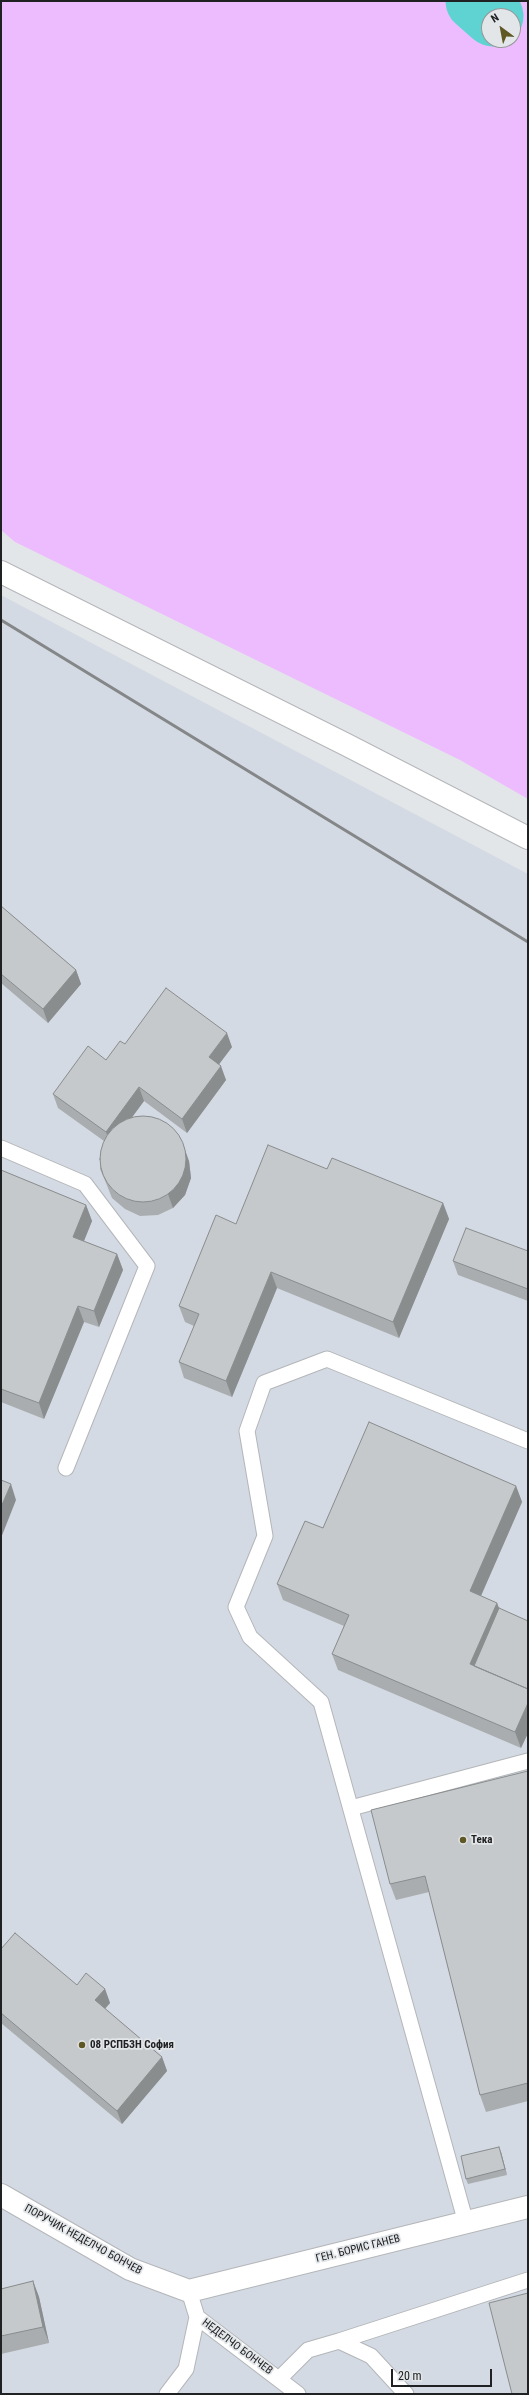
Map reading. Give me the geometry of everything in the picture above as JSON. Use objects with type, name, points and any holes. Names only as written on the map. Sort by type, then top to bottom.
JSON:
[{"type":"street","points":[[1,572],[345,744],[528,838]]},
{"type":"street","name":"ПОРУЧИК НЕДЕЛЧО БОНЧЕВ","points":[[1,2195],[130,2269],[189,2292]]},
{"type":"street","name":"ГЕН. БОРИС ГАНЕВ","points":[[189,2292],[528,2208]]},
{"type":"lane","points":[[1,1148],[85,1184],[147,1266],[66,1468]]},
{"type":"lane","points":[[466,2223],[321,1702],[250,1637],[236,1607],[265,1536],[247,1431],[264,1383],[327,1359],[528,1441]]},
{"type":"lane","points":[[351,1808],[528,1762]]},
{"type":"lane","points":[[279,2379],[308,2350],[528,2280]]},
{"type":"lane","name":"НЕДЕЛЧО БОНЧЕВ","points":[[189,2292],[198,2317],[298,2394]]},
{"type":"lane","points":[[166,2394],[186,2369],[198,2317]]},
{"type":"lane","points":[[338,2341],[371,2356],[406,2394]]},
{"type":"shaded area","points":[[1,1],[528,1],[528,799],[460,760],[15,542],[1,530]]},
{"type":"shaded area","points":[[1,595],[528,874],[528,2394],[1,2394]]},
{"type":"building","points":[[1,906],[76,970],[43,1009],[1,974]]},
{"type":"building","points":[[166,988],[227,1033],[209,1057],[221,1066],[182,1119],[139,1087],[106,1132],[53,1094],[88,1046],[106,1060],[120,1041],[125,1044]]},
{"type":"building","points":[[143,1116],[159,1120],[173,1129],[182,1143],[186,1159],[182,1175],[173,1189],[159,1198],[143,1202],[127,1198],[113,1189],[104,1175],[100,1159],[104,1143],[113,1129],[127,1120]]},
{"type":"building","points":[[268,1145],[327,1169],[332,1158],[443,1203],[393,1322],[271,1272],[226,1381],[179,1362],[199,1314],[179,1306],[216,1215],[236,1224]]},
{"type":"building","points":[[1,1170],[86,1205],[73,1237],[117,1254],[94,1311],[78,1306],[39,1403],[1,1389]]},
{"type":"building","points":[[466,1228],[528,1251],[528,1289],[453,1261]]},
{"type":"building","points":[[369,1422],[516,1486],[470,1591],[497,1603],[470,1664],[528,1689],[528,1703],[515,1732],[332,1654],[349,1615],[277,1584],[305,1521],[323,1528]]},
{"type":"building","points":[[1,1480],[11,1484],[1,1507]]},
{"type":"building","points":[[499,1608],[528,1621],[528,1689],[474,1666]]},
{"type":"building","points":[[528,1771],[528,2083],[480,2095],[425,1876],[390,1884],[371,1810]]},
{"type":"building","name":"08 РСПБЗН София","points":[[15,1933],[77,1985],[86,1973],[105,1989],[95,2000],[162,2057],[117,2111],[1,2013],[1,1949]]},
{"type":"building","points":[[499,2147],[505,2169],[466,2179],[461,2156]]},
{"type":"building","points":[[33,2281],[43,2327],[1,2336],[1,2289]]},
{"type":"building","points":[[528,2293],[528,2394],[512,2394],[489,2303]]},
{"type":"waterway","points":[[476,1],[484,8]]},
{"type":"railway","points":[[1,620],[528,942]]},
{"type":"place","name":"Тека","points":[[463,1840]]},
{"type":"place","name":"08 РСПБЗН София","points":[[82,2045]]}]
